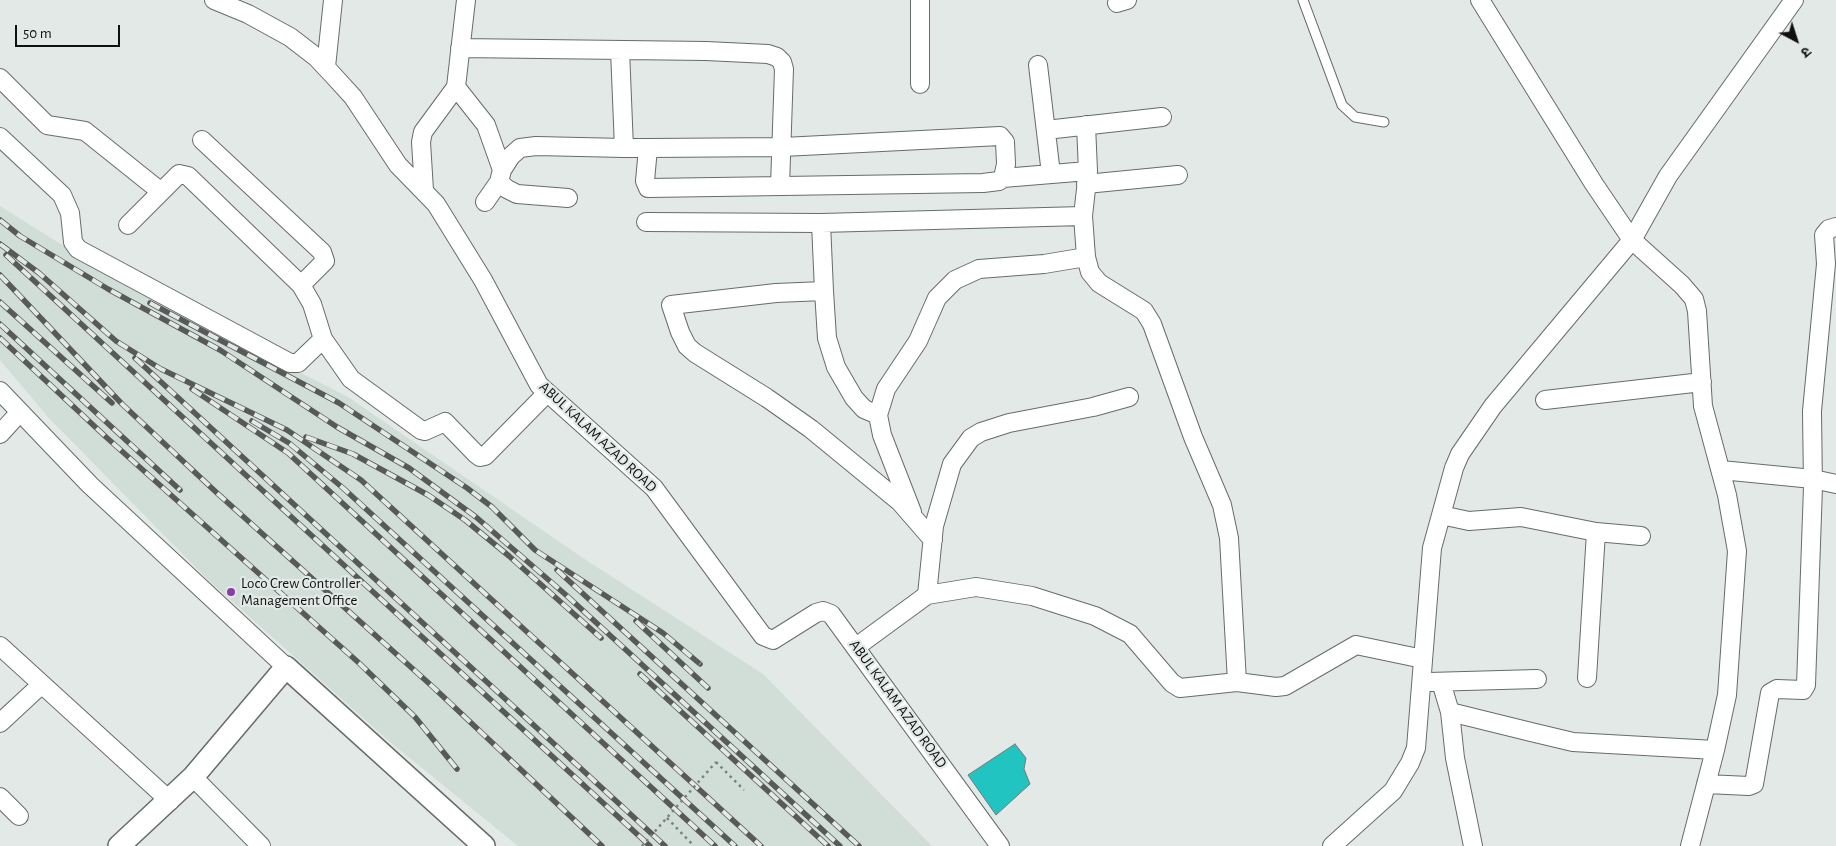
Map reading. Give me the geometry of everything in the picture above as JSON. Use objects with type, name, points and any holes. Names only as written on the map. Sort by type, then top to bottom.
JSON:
[{"type":"street","name":"ABUL KALAM AZAD ROAD","points":[[214,0],[248,14],[290,37],[326,67],[352,97],[398,165],[436,204],[471,259],[533,375],[547,393],[654,488],[763,636],[773,640],[816,613],[823,611],[831,614],[1000,846]]},
{"type":"street","points":[[326,67],[333,0]]},
{"type":"street","points":[[424,190],[420,142],[423,132],[456,87],[466,0]]},
{"type":"street","points":[[920,0],[920,84]]},
{"type":"street","points":[[1480,0],[1594,184],[1632,240],[1682,285],[1694,300],[1697,311],[1703,406],[1721,470],[1737,551],[1727,695],[1716,750],[1690,846]]},
{"type":"street","points":[[1332,846],[1393,791],[1410,764],[1416,748],[1432,548],[1460,454],[1493,406],[1632,240],[1668,176],[1794,0]]},
{"type":"street","points":[[460,48],[706,51],[768,54],[777,57],[782,62],[784,69],[783,146],[780,186]]},
{"type":"street","points":[[620,50],[624,148]]},
{"type":"street","points":[[1038,65],[1051,174]]},
{"type":"street","points":[[0,78],[47,125],[85,131],[160,191]]},
{"type":"street","points":[[456,87],[486,125],[500,176],[507,190],[517,194],[568,198]]},
{"type":"street","points":[[1046,130],[1162,117]]},
{"type":"street","points":[[1086,125],[1087,178],[1082,216],[1086,257],[1090,272],[1095,279],[1136,304],[1144,311],[1152,324],[1192,437],[1222,506],[1229,538],[1237,682]]},
{"type":"street","points":[[485,202],[511,156],[520,148],[536,146],[648,148],[783,146],[1000,136],[1005,142],[1006,164],[1003,178]]},
{"type":"street","points":[[0,137],[62,195],[70,213],[73,242],[78,250],[290,363],[298,363],[323,339]]},
{"type":"street","points":[[202,140],[322,252],[325,261],[301,285]]},
{"type":"street","points":[[648,148],[645,181],[648,188],[968,184],[992,182],[1003,178],[1051,174],[1087,178],[1178,175]]},
{"type":"street","points":[[128,225],[179,174],[188,176],[301,285],[312,304],[323,339],[342,368],[361,388],[421,430],[425,431],[445,422],[480,457],[489,453],[547,393]]},
{"type":"street","points":[[646,222],[821,223],[1082,216]]},
{"type":"street","points":[[821,223],[828,338],[836,367],[854,398],[864,409],[878,415]]},
{"type":"street","points":[[1706,784],[1749,786],[1754,784],[1770,693],[1776,690],[1805,688],[1813,479],[1812,411],[1826,264],[1824,235],[1829,229],[1836,226]]},
{"type":"street","points":[[913,515],[882,435],[878,415],[886,389],[918,341],[930,310],[947,287],[955,280],[979,269],[1044,264],[1086,257]]},
{"type":"street","points":[[824,291],[776,293],[671,305],[687,346],[805,424],[888,492],[913,515],[933,540]]},
{"type":"street","points":[[1545,400],[1702,382]]},
{"type":"street","points":[[0,391],[90,485],[286,667],[484,846]]},
{"type":"street","points":[[927,595],[934,526],[952,464],[971,438],[981,432],[1009,423],[1093,407],[1129,397]]},
{"type":"street","points":[[0,434],[20,412]]},
{"type":"street","points":[[1721,470],[1813,479],[1836,484]]},
{"type":"street","points":[[1441,514],[1469,521],[1521,517],[1596,532],[1641,536]]},
{"type":"street","points":[[1587,678],[1596,532]]},
{"type":"street","points":[[856,647],[927,595],[976,587],[1032,596],[1095,616],[1130,634],[1172,683],[1180,688],[1237,682],[1276,687],[1285,686],[1356,645],[1423,659]]},
{"type":"street","points":[[0,646],[170,801]]},
{"type":"street","points":[[119,846],[170,801],[193,777],[286,667]]},
{"type":"street","points":[[1421,682],[1537,679]]},
{"type":"street","points":[[1441,682],[1450,712],[1455,758],[1473,846]]},
{"type":"street","points":[[0,723],[42,684]]},
{"type":"street","points":[[1450,712],[1573,742],[1716,750]]},
{"type":"street","points":[[193,777],[261,846]]},
{"type":"street","points":[[0,797],[19,816]]},
{"type":"lane","points":[[1302,0],[1342,104],[1355,117],[1384,122]]},
{"type":"path","points":[[642,846],[716,762],[744,790]]},
{"type":"path","points":[[667,818],[694,846]]},
{"type":"shaded area","points":[[0,206],[118,280],[348,397],[586,560],[763,674],[932,846],[518,846],[390,742],[206,578],[48,417],[0,360]]},
{"type":"building","points":[[1015,744],[1026,758],[1024,769],[1030,784],[996,815],[968,775]]},
{"type":"railway","points":[[0,220],[20,236],[108,289],[220,350],[337,427],[409,468],[476,517],[566,595],[840,846]]},
{"type":"railway","points":[[0,244],[39,273],[116,341],[161,369],[287,430],[361,480],[761,846]]},
{"type":"railway","points":[[6,255],[650,846]]},
{"type":"railway","points":[[0,275],[122,404],[217,493],[433,687],[602,846]]},
{"type":"railway","points":[[0,302],[112,403]]},
{"type":"railway","points":[[150,303],[339,403],[467,488],[492,507],[535,550],[663,633],[700,664]]},
{"type":"railway","points":[[0,324],[180,490]]},
{"type":"railway","points":[[0,338],[106,437],[359,663],[415,717],[457,769]]},
{"type":"railway","points":[[135,358],[665,846]]},
{"type":"railway","points":[[192,389],[288,453],[715,846]]},
{"type":"railway","points":[[252,421],[289,443],[343,488],[735,846]]},
{"type":"railway","points":[[306,437],[353,454],[428,495],[465,520],[509,556],[601,638]]},
{"type":"railway","points":[[557,570],[859,846]]},
{"type":"railway","points":[[636,621],[708,688]]},
{"type":"railway","points":[[640,674],[828,846]]},
{"type":"place","name":"Loco Crew Controller Management Office","points":[[231,592]]}]
